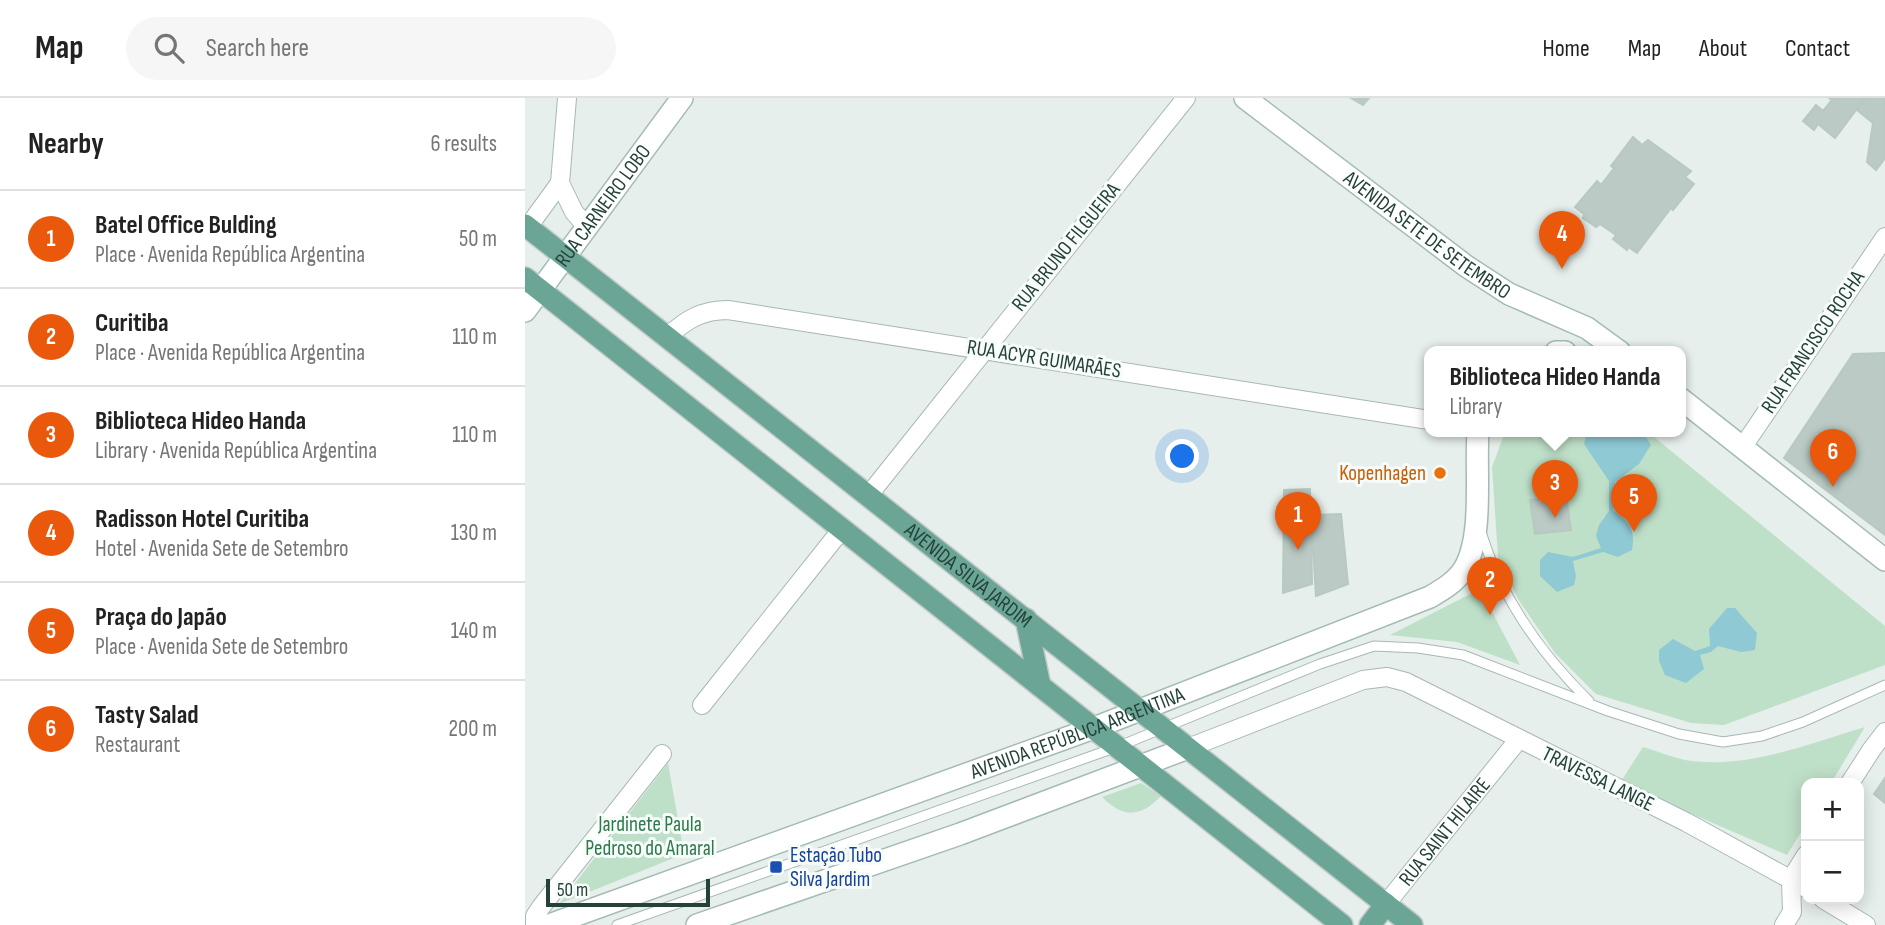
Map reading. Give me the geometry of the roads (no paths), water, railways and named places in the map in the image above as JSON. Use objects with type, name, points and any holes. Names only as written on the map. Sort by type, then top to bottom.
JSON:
[{"type":"main road","name":"AVENIDA SILVA JARDIM","points":[[526,226],[1412,925]]},
{"type":"main road","name":"AVENIDA SILVA JARDIM","points":[[533,284],[1342,925]]},
{"type":"main road","points":[[1026,620],[1040,685]]},
{"type":"main road","name":"RUA SAINT HILAIRE","points":[[1370,925],[1386,904]]},
{"type":"street","points":[[567,98],[560,183],[574,212],[587,227]]},
{"type":"street","name":"RUA CARNEIRO LOBO","points":[[525,311],[533,284],[565,257],[682,98]]},
{"type":"street","name":"RUA BRUNO FILGUEIRA","points":[[868,496],[1186,98]]},
{"type":"street","name":"AVENIDA SETE DE SETEMBRO","points":[[1245,98],[1466,266],[1509,294],[1587,328],[1612,346]]},
{"type":"street","points":[[526,226],[560,183]]},
{"type":"street","name":"RUA FRANCISCO ROCHA","points":[[1742,448],[1885,237]]},
{"type":"street","name":"RUA ACYR GUIMARÃES","points":[[667,337],[697,314],[728,310],[1424,419]]},
{"type":"street","points":[[1686,403],[1885,561]]},
{"type":"street","name":"AVENIDA REPÚBLICA ARGENTINA","points":[[548,925],[1094,728],[1430,597],[1449,585],[1464,569],[1477,519],[1478,437]]},
{"type":"street","points":[[702,705],[842,529]]},
{"type":"street","name":"TRAVESSA LANGE","points":[[1188,748],[1363,680],[1387,677],[1406,681],[1686,822],[1799,884]]},
{"type":"street","points":[[1853,778],[1885,732]]},
{"type":"street","name":"RUA SAINT HILAIRE","points":[[1386,904],[1519,739]]},
{"type":"street","points":[[697,925],[960,834],[1188,748]]},
{"type":"street","points":[[535,925],[535,916],[541,906],[662,754]]},
{"type":"street","points":[[1784,925],[1792,912],[1799,884]]},
{"type":"street","points":[[1831,904],[1866,925]]},
{"type":"lane","points":[[1477,519],[1489,559],[1518,615],[1548,659],[1593,704]]},
{"type":"lane","points":[[617,925],[1117,747],[1319,664],[1374,646],[1418,648],[1464,655],[1679,734],[1723,743],[1762,736],[1803,722],[1885,685]]},
{"type":"water","points":[[1586,437],[1646,437],[1651,445],[1639,464],[1615,482],[1613,510],[1632,531],[1632,550],[1618,557],[1603,552],[1573,561],[1576,576],[1574,585],[1557,592],[1540,576],[1540,560],[1548,552],[1573,557],[1601,548],[1596,536],[1599,525],[1609,511],[1609,481],[1584,444]]},
{"type":"water","points":[[1727,608],[1735,608],[1757,633],[1755,650],[1741,652],[1718,646],[1711,652],[1700,655],[1704,669],[1686,683],[1665,675],[1659,661],[1659,650],[1673,639],[1695,651],[1710,646],[1709,629]]},
{"type":"place","name":"Radisson Hotel Curitiba","points":[[1562,269]]},
{"type":"place","name":"Kopenhagen","points":[[1440,473]]},
{"type":"place","name":"Tasty Salad","points":[[1833,487]]},
{"type":"place","name":"Biblioteca Hideo Handa","points":[[1555,518]]},
{"type":"place","name":"Praça do Japão","points":[[1634,532]]},
{"type":"place","name":"Batel Office Bulding","points":[[1298,550]]},
{"type":"place","name":"Curitiba","points":[[1490,615]]},
{"type":"place","name":"Estação Tubo Silva Jardim","points":[[776,867]]},
{"type":"park label","name":"Jardinete Paula Pedroso do Amaral","points":[[650,836]]}]
